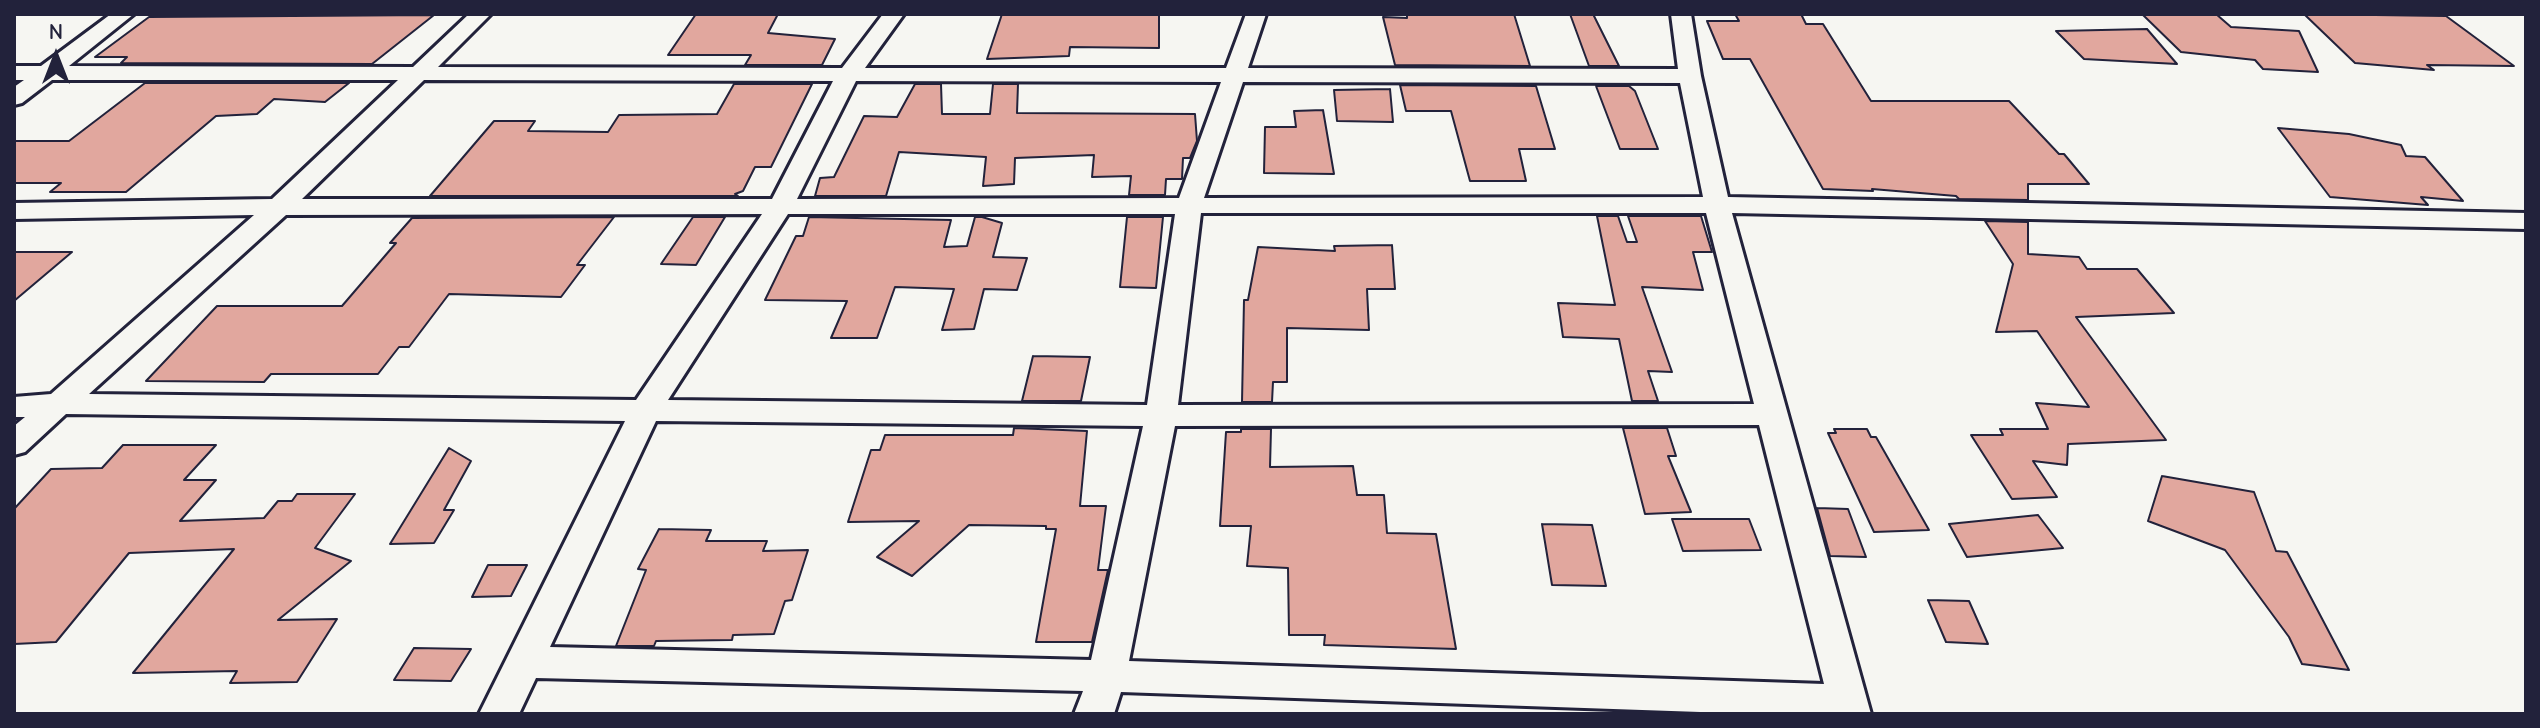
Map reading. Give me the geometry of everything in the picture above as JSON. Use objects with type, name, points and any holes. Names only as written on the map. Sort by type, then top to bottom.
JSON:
[{"type":"street","points":[[14,98],[124,14]]},
{"type":"street","points":[[14,444],[279,207],[481,14]]},
{"type":"street","points":[[499,714],[646,409],[780,207],[848,75],[894,14]]},
{"type":"street","points":[[1094,714],[1107,676],[1161,416],[1189,205],[1256,14]]},
{"type":"street","points":[[522,662],[1107,676],[1849,708],[1717,205],[1690,76],[1681,14]]},
{"type":"street","points":[[14,73],[1690,76]]},
{"type":"street","points":[[14,211],[279,207],[1717,205],[2526,221]]},
{"type":"street","points":[[14,407],[56,404],[1161,416],[1772,414]]},
{"type":"building","points":[[696,14],[778,14],[768,33],[835,39],[822,65],[745,65],[751,55],[668,55]]},
{"type":"building","points":[[1002,14],[1159,14],[1159,48],[1070,47],[1069,56],[987,59]]},
{"type":"building","points":[[1407,14],[1514,14],[1530,66],[1395,65],[1383,17],[1407,18]]},
{"type":"building","points":[[1570,14],[1593,14],[1619,66],[1589,66]]},
{"type":"building","points":[[1735,14],[1801,14],[1806,24],[1823,24],[1871,101],[2009,101],[2059,154],[2064,154],[2089,184],[2028,184],[2028,200],[1959,199],[1956,196],[1872,189],[1823,189],[1750,59],[1723,59],[1707,21],[1739,21]]},
{"type":"building","points":[[2142,14],[2216,14],[2231,27],[2299,31],[2318,72],[2263,69],[2255,60],[2181,52]]},
{"type":"building","points":[[2304,14],[2446,16],[2514,66],[2427,65],[2434,70],[2355,63]]},
{"type":"building","points":[[434,15],[372,64],[121,63],[127,57],[95,57],[149,17]]},
{"type":"building","points":[[2147,29],[2177,64],[2084,59],[2056,31]]},
{"type":"building","points":[[145,83],[349,83],[325,102],[274,99],[257,114],[216,116],[126,192],[50,192],[61,183],[14,183],[14,141],[69,141]]},
{"type":"building","points":[[734,84],[812,84],[771,167],[755,167],[743,191],[735,194],[738,196],[430,196],[494,121],[535,121],[528,131],[608,132],[619,115],[717,114]]},
{"type":"building","points":[[915,84],[941,84],[942,114],[990,114],[993,84],[1018,84],[1017,113],[1195,114],[1197,141],[1190,158],[1183,158],[1182,179],[1166,179],[1165,195],[1129,195],[1131,176],[1092,177],[1094,155],[1015,158],[1014,184],[983,186],[986,157],[899,152],[886,196],[815,196],[820,178],[834,177],[864,116],[897,117]]},
{"type":"building","points":[[1400,85],[1536,86],[1555,149],[1519,149],[1526,181],[1470,181],[1451,111],[1406,111]]},
{"type":"building","points":[[1596,86],[1629,86],[1635,91],[1658,149],[1620,149]]},
{"type":"building","points":[[1390,89],[1393,122],[1337,121],[1334,90]]},
{"type":"building","points":[[1323,110],[1334,174],[1264,173],[1265,127],[1296,127],[1294,111]]},
{"type":"building","points":[[2278,128],[2349,134],[2401,145],[2406,156],[2425,157],[2463,201],[2421,197],[2428,205],[2330,197]]},
{"type":"building","points":[[1597,216],[1618,216],[1627,242],[1637,242],[1628,216],[1701,216],[1712,252],[1693,252],[1703,290],[1642,287],[1672,372],[1648,371],[1658,401],[1632,401],[1619,339],[1563,337],[1558,303],[1615,305]]},
{"type":"building","points":[[614,217],[577,265],[585,265],[561,297],[449,294],[409,347],[399,347],[378,374],[271,374],[264,382],[146,381],[217,306],[342,306],[396,243],[390,243],[412,218]]},
{"type":"building","points":[[693,217],[725,217],[696,265],[661,264]]},
{"type":"building","points":[[809,217],[951,220],[944,247],[967,246],[975,217],[982,217],[1002,223],[993,257],[1027,258],[1017,290],[984,289],[974,329],[942,330],[954,289],[895,287],[877,338],[831,338],[847,301],[765,300],[796,236],[803,236]]},
{"type":"building","points":[[1127,217],[1163,217],[1156,288],[1120,287]]},
{"type":"building","points":[[1985,221],[2028,222],[2028,254],[2079,257],[2087,269],[2137,269],[2174,313],[2076,317],[2166,440],[2068,444],[2067,465],[2033,461],[2057,497],[2012,499],[1971,435],[2003,435],[2000,429],[2048,429],[2036,403],[2089,407],[2037,331],[1996,332],[2013,264]]},
{"type":"building","points":[[1392,245],[1395,289],[1367,289],[1369,330],[1287,328],[1287,382],[1273,382],[1272,402],[1242,402],[1244,300],[1248,300],[1258,247],[1335,251],[1334,246]]},
{"type":"building","points":[[14,252],[72,252],[14,301]]},
{"type":"building","points":[[1033,356],[1090,357],[1081,401],[1022,401]]},
{"type":"building","points":[[1014,428],[1087,431],[1080,506],[1106,506],[1098,570],[1108,570],[1092,642],[1036,642],[1056,529],[1046,529],[1046,526],[969,525],[912,576],[877,557],[919,521],[848,522],[871,450],[880,450],[885,435],[1013,435]]},
{"type":"building","points":[[1623,428],[1667,428],[1676,456],[1668,456],[1691,512],[1645,514]]},
{"type":"building","points":[[1241,429],[1271,429],[1270,467],[1353,466],[1357,495],[1384,495],[1387,533],[1436,534],[1456,649],[1324,645],[1325,635],[1289,635],[1288,568],[1247,566],[1251,526],[1220,526],[1226,432],[1241,432]]},
{"type":"building","points":[[1834,429],[1867,429],[1871,437],[1876,437],[1929,530],[1874,532],[1828,433],[1836,433]]},
{"type":"building","points":[[123,445],[216,445],[184,480],[216,480],[180,521],[264,518],[278,501],[292,501],[297,494],[355,494],[315,548],[351,561],[278,620],[337,619],[297,682],[230,683],[237,671],[133,673],[234,549],[129,553],[56,642],[14,644],[14,509],[51,469],[102,468]]},
{"type":"building","points":[[449,448],[471,461],[444,510],[454,510],[434,543],[390,544]]},
{"type":"building","points":[[2162,476],[2254,492],[2276,551],[2287,552],[2349,670],[2302,664],[2289,637],[2225,550],[2148,521]]},
{"type":"building","points":[[1817,508],[1848,509],[1866,557],[1830,556]]},
{"type":"building","points":[[2038,515],[2063,548],[1967,557],[1949,524]]},
{"type":"building","points":[[1672,519],[1749,519],[1761,550],[1683,551]]},
{"type":"building","points":[[1542,524],[1592,525],[1606,586],[1552,585]]},
{"type":"building","points":[[659,529],[711,530],[706,541],[767,541],[763,551],[808,550],[792,600],[785,601],[774,634],[733,635],[732,640],[656,641],[654,646],[616,646],[646,570],[638,569]]},
{"type":"building","points":[[488,565],[527,565],[511,596],[472,597]]},
{"type":"building","points":[[1928,600],[1969,601],[1988,644],[1946,642]]},
{"type":"building","points":[[414,648],[471,649],[451,681],[394,680]]}]
